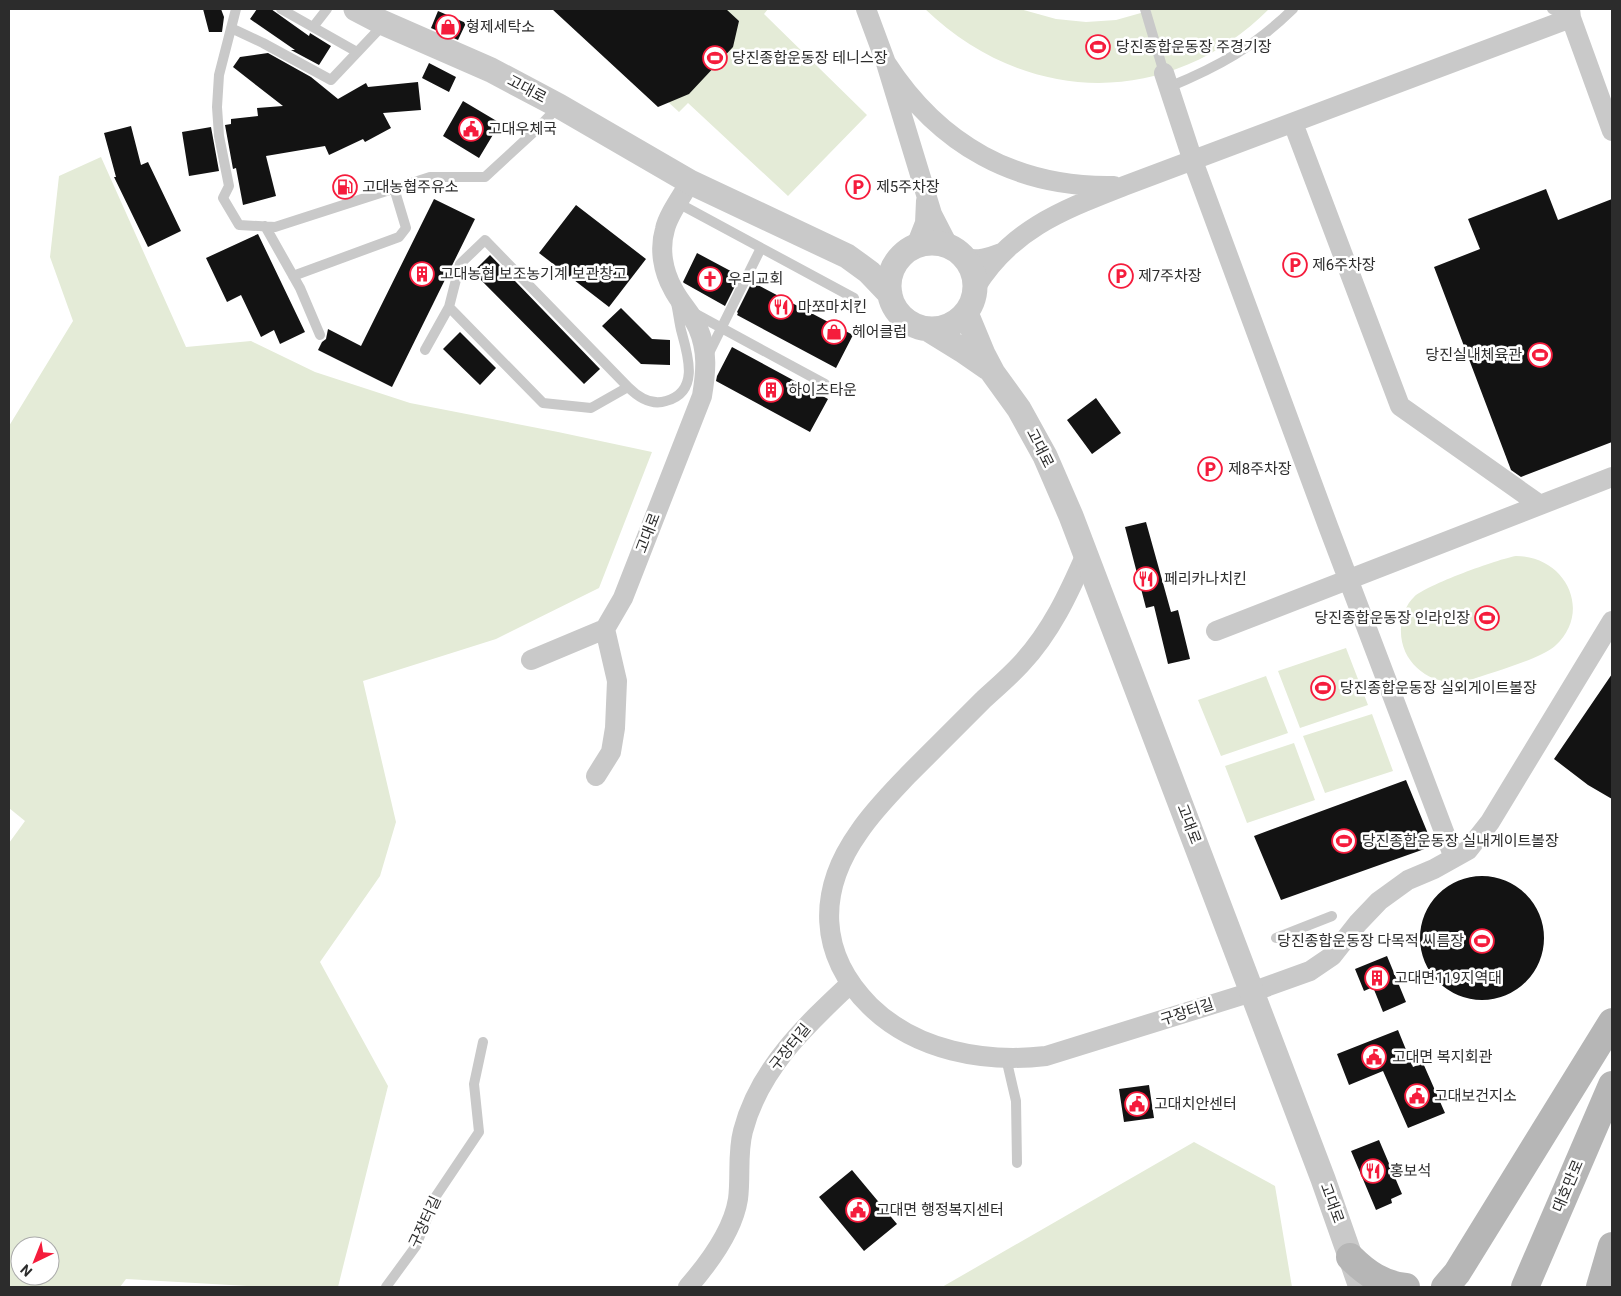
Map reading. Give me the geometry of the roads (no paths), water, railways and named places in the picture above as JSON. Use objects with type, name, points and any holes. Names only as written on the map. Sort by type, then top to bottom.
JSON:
[{"type":"main road","points":[[1445,1287],[1457,1273],[1612,1022]]},
{"type":"main road","name":"대호만로","points":[[1525,1287],[1612,1085]]},
{"type":"main road","name":"대호만로","points":[[1545,1287],[1612,1131]]},
{"type":"main road","points":[[1600,1287],[1612,1246]]},
{"type":"main road","points":[[1350,1257],[1380,1281],[1406,1287]]},
{"type":"main road","points":[[1420,1287],[1438,1282],[1466,1258]]},
{"type":"street","name":"고대로","points":[[356,9],[491,70],[559,106],[684,192],[847,256]]},
{"type":"street","points":[[866,9],[886,63],[932,214],[957,252],[971,269],[975,288]]},
{"type":"street","points":[[928,329],[949,326],[966,313],[973,298],[975,288],[983,274],[1001,253],[1049,217],[1124,186],[1293,123],[1571,13],[1612,131]]},
{"type":"street","points":[[886,63],[898,81],[931,120],[956,140],[979,154],[1022,173],[1047,179],[1084,185],[1124,186]]},
{"type":"street","points":[[1166,80],[1193,161],[1454,858]]},
{"type":"street","points":[[1293,123],[1400,406],[1540,505]]},
{"type":"street","name":"고대로","points":[[605,629],[623,598],[702,396],[706,371],[705,350],[698,328],[688,310],[673,290],[665,272],[663,261],[665,227],[684,192]]},
{"type":"street","points":[[926,194],[925,223],[908,252],[890,275],[890,294],[894,306],[901,316],[911,324],[928,329],[994,372]]},
{"type":"street","points":[[847,256],[876,260],[933,243],[974,260],[1001,253]]},
{"type":"street","points":[[847,256],[869,272],[890,294]]},
{"type":"street","name":"고대로","points":[[966,313],[979,346],[1019,409],[1045,456],[1086,554],[1320,1170],[1361,1287]]},
{"type":"street","points":[[1216,631],[1612,477]]},
{"type":"street","points":[[851,983],[838,960],[828,927],[831,896],[835,880],[848,850],[857,834],[883,801],[940,742],[1021,664],[1042,639],[1068,594],[1086,554]]},
{"type":"street","name":"구장터길","points":[[688,1287],[714,1253],[733,1217],[738,1199],[739,1150],[743,1129],[761,1086],[794,1038],[851,983],[872,1008],[908,1035],[941,1048],[984,1056],[1024,1058],[1062,1052],[1299,976],[1322,964],[1340,948],[1369,911],[1395,888],[1468,850],[1490,822],[1612,621]]},
{"type":"street","points":[[531,660],[605,629],[617,681],[615,728],[611,752],[596,776]]},
{"type":"lane","points":[[236,9],[219,75],[217,107],[219,136],[229,186],[223,198],[239,226],[275,227],[430,177],[486,177],[559,106]]},
{"type":"lane","points":[[281,9],[357,52]]},
{"type":"lane","points":[[313,27],[327,9]]},
{"type":"lane","points":[[1145,9],[1166,80],[1202,73],[1231,58],[1258,40],[1292,9]]},
{"type":"lane","points":[[1552,9],[1571,13]]},
{"type":"lane","points":[[231,28],[331,80],[384,23]]},
{"type":"lane","points":[[293,276],[399,238],[406,228],[394,188]]},
{"type":"lane","points":[[684,192],[761,248],[854,298]]},
{"type":"lane","points":[[265,226],[293,276],[320,335]]},
{"type":"lane","points":[[425,350],[449,307],[460,264],[485,240],[628,387],[643,399],[658,402],[675,398],[685,387],[688,380],[689,361],[673,290]]},
{"type":"lane","points":[[706,361],[761,248]]},
{"type":"lane","points":[[449,307],[544,403],[591,408],[628,387]]},
{"type":"lane","points":[[688,310],[825,384]]},
{"type":"lane","points":[[1276,938],[1332,916]]},
{"type":"lane","name":"구장터길","points":[[386,1287],[416,1246],[436,1196],[479,1132],[474,1084],[482,1042]]},
{"type":"lane","points":[[1006,1058],[1016,1101],[1017,1163]]},
{"type":"place","name":"형제세탁소","points":[[448,27]]},
{"type":"place","name":"당진종합운동장 주경기장","points":[[1098,47]]},
{"type":"place","name":"당진종합운동장 테니스장","points":[[715,58]]},
{"type":"place","name":"고대우체국","points":[[471,129]]},
{"type":"place","name":"고대농협주유소","points":[[345,187]]},
{"type":"place","name":"제5주차장","points":[[858,187]]},
{"type":"place","name":"제6주차장","points":[[1295,265]]},
{"type":"place","name":"고대농협 보조농기계 보관창고","points":[[422,274]]},
{"type":"place","name":"제7주차장","points":[[1121,276]]},
{"type":"place","name":"우리교회","points":[[710,279]]},
{"type":"place","name":"마쪼마치킨","points":[[781,307]]},
{"type":"place","name":"헤어클럽","points":[[834,332]]},
{"type":"place","name":"당진실내체육관","points":[[1540,355]]},
{"type":"place","name":"하이츠타운","points":[[771,390]]},
{"type":"place","name":"제8주차장","points":[[1210,469]]},
{"type":"place","name":"페리카나치킨","points":[[1146,579]]},
{"type":"place","name":"당진종합운동장 인라인장","points":[[1487,618]]},
{"type":"place","name":"당진종합운동장 실외게이트볼장","points":[[1323,688]]},
{"type":"place","name":"당진종합운동장 실내게이트볼장","points":[[1344,841]]},
{"type":"place","name":"당진종합운동장 다목적 씨름장","points":[[1482,941]]},
{"type":"place","name":"고대면119지역대","points":[[1377,978]]},
{"type":"place","name":"고대면 복지회관","points":[[1374,1057]]},
{"type":"place","name":"고대보건지소","points":[[1417,1096]]},
{"type":"place","name":"고대치안센터","points":[[1137,1104]]},
{"type":"place","name":"홍보석","points":[[1373,1171]]},
{"type":"place","name":"고대면 행정복지센터","points":[[858,1210]]}]
